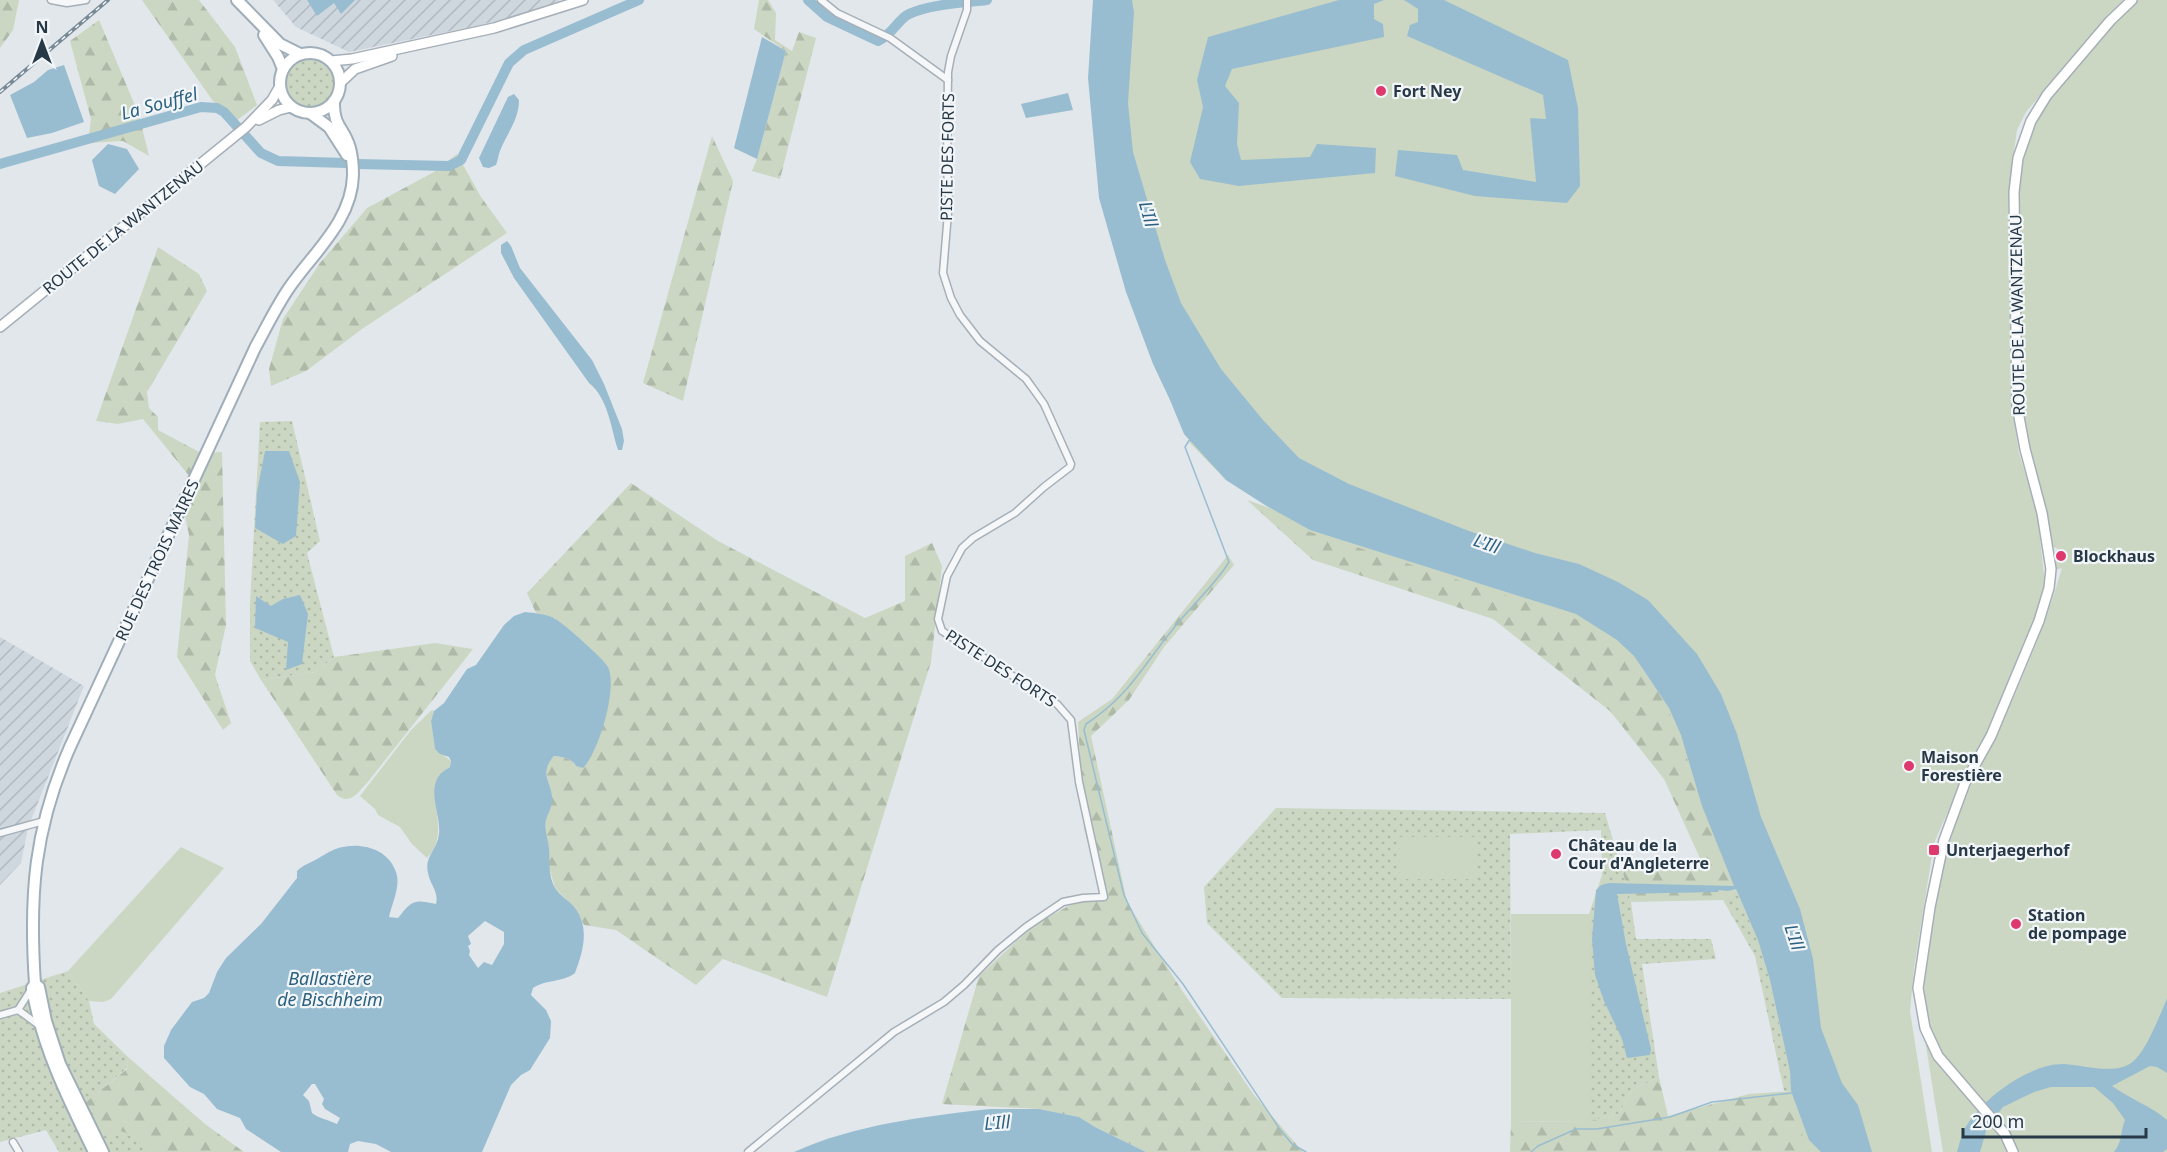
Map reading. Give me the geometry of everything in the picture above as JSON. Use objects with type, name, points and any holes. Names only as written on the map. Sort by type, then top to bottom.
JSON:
[{"type":"main road","points":[[237,0],[280,44],[300,54],[319,54],[331,61],[338,71],[340,83],[334,101],[324,110],[310,113]]},
{"type":"main road","points":[[554,10],[570,0]]},
{"type":"main road","points":[[331,61],[352,59],[448,39],[514,23],[584,0]]},
{"type":"main road","name":"ROUTE DE LA WANTZENAU","points":[[2013,1152],[2005,1134],[1995,1120],[1946,1067],[1934,1049],[1922,1015],[1918,988],[1930,907],[1944,840],[1965,783],[1991,736],[2039,621],[2049,588],[2051,569],[2047,540],[2022,438],[2017,406],[2014,192],[2018,158],[2031,121],[2047,95],[2110,21],[2132,0]]},
{"type":"main road","points":[[252,17],[275,51],[283,69]]},
{"type":"main road","points":[[340,83],[350,72],[362,66],[448,39]]},
{"type":"main road","points":[[300,54],[287,63],[283,69],[280,86],[286,101],[291,107],[310,113],[329,128],[351,160]]},
{"type":"main road","name":"ROUTE DE LA WANTZENAU","points":[[0,327],[243,130],[272,100],[280,86]]},
{"type":"main road","name":"RUE DES TROIS MAIRES","points":[[94,1152],[49,1056],[40,1026],[39,987],[33,986],[32,909],[34,881],[44,821],[53,789],[70,747],[255,348],[289,289],[340,221],[352,183],[351,160],[348,143],[335,121],[334,101]]},
{"type":"main road","name":"ROUTE DE LA WANTZENAU","points":[[243,130],[271,113],[291,107]]},
{"type":"main road","name":"RUE DES TROIS MAIRES","points":[[39,1006],[60,1064],[103,1152]]},
{"type":"street","points":[[51,0],[67,3],[86,0]]},
{"type":"street","points":[[821,0],[837,13],[887,37],[948,80]]},
{"type":"street","name":"PISTE DES FORTS","points":[[748,1152],[894,1032],[951,996],[1026,927],[1063,903],[1083,898],[1104,897],[1079,782],[1071,720],[1057,704],[942,631],[938,624],[938,613],[947,576],[962,548],[973,538],[1015,513],[1071,464],[1044,404],[1026,378],[980,341],[960,315],[943,273],[949,201],[948,80],[951,56],[967,3]]},
{"type":"street","points":[[0,833],[44,821]]},
{"type":"street","points":[[20,1010],[33,986]]},
{"type":"street","points":[[0,1015],[39,1006]]},
{"type":"street","points":[[20,1010],[40,1026]]},
{"type":"street","points":[[13,1142],[19,1152]]},
{"type":"shaded area","points":[[273,0],[560,0],[552,6],[480,25],[349,52],[296,27]]},
{"type":"shaded area","points":[[0,637],[84,686],[28,828],[21,863],[0,885]]},
{"type":"green space","points":[[0,0],[19,0],[13,30],[0,48]]},
{"type":"green space","points":[[142,0],[199,0],[235,47],[257,105],[236,121],[213,101]]},
{"type":"green space","points":[[759,0],[768,0],[776,13],[775,40],[792,51],[799,32],[816,38],[780,179],[752,171],[786,51],[754,29]]},
{"type":"green space","points":[[1121,0],[2123,0],[2026,112],[2017,130],[2008,194],[2012,408],[2019,453],[2037,512],[2045,583],[2040,607],[2027,640],[1986,736],[1969,764],[1934,843],[1914,968],[1910,1011],[1932,1152],[1809,1152],[1797,1115],[1777,1013],[1757,940],[1714,839],[1686,755],[1663,700],[1648,675],[1629,652],[1606,633],[1593,626],[1551,610],[1307,531],[1226,480],[1188,441],[1216,410],[1117,132]]},
{"type":"green space","points":[[2137,0],[2167,0],[2167,1152],[2017,1152],[1999,1119],[1949,1063],[1938,1046],[1930,1027],[1925,1005],[1925,971],[1939,875],[1948,839],[1964,800],[2015,695],[2041,632],[2062,568],[2055,570],[2053,559],[2060,562],[2067,554],[2052,546],[2046,509],[2029,451],[2022,407],[2019,194],[2024,156],[2036,125],[2060,87],[2090,49]]},
{"type":"green space","points":[[99,20],[139,115],[149,156],[123,141],[88,143],[91,119],[70,41]]},
{"type":"green space","points":[[309,56],[319,58],[328,64],[334,73],[336,83],[334,93],[328,102],[319,108],[309,110],[299,108],[290,102],[284,93],[282,83],[284,73],[290,64],[299,58]]},
{"type":"green space","points":[[712,136],[733,181],[683,401],[643,383]]},
{"type":"green space","points":[[457,154],[481,197],[507,233],[362,329],[306,371],[271,386],[269,369],[283,319],[320,263],[367,208],[434,172]]},
{"type":"green space","points":[[158,247],[199,274],[207,291],[147,392],[149,408],[158,417],[158,430],[201,453],[222,452],[226,625],[215,675],[231,723],[223,730],[177,657],[189,535],[185,516],[190,477],[143,419],[118,424],[96,421]]},
{"type":"green space","points":[[292,421],[320,541],[307,553],[334,657],[316,672],[261,680],[250,661],[250,603],[260,422]]},
{"type":"green space","points":[[631,483],[718,541],[865,618],[905,601],[905,556],[932,543],[942,566],[931,662],[827,997],[723,959],[696,985],[616,930],[584,925],[575,908],[555,888],[548,863],[549,849],[545,830],[546,818],[552,802],[546,764],[554,756],[566,758],[576,766],[583,767],[556,619],[536,613],[527,593]]},
{"type":"green space","points":[[1247,500],[1576,614],[1617,640],[1634,656],[1669,708],[1736,890],[1723,900],[1631,902],[1622,870],[1703,865],[1664,779],[1610,711],[1493,619],[1313,560]]},
{"type":"green space","points":[[1228,555],[1234,565],[1164,647],[1129,700],[1091,736],[1127,902],[1181,989],[1254,1095],[1303,1152],[1146,1152],[1079,1117],[1039,1109],[942,1104],[979,976],[1034,925],[1072,904],[1104,899],[1084,829],[1078,722],[1112,699]]},
{"type":"green space","points":[[435,643],[473,649],[367,783],[350,798],[346,799],[337,795],[261,680],[316,672],[334,657]]},
{"type":"green space","points":[[432,710],[434,711],[431,721],[435,749],[451,761],[450,767],[440,775],[436,785],[438,834],[435,846],[427,858],[412,844],[400,827],[378,815],[375,809],[360,796],[411,730]]},
{"type":"green space","points":[[1276,808],[1605,813],[1631,902],[1636,939],[1711,939],[1716,959],[1642,964],[1659,1077],[1632,1090],[1619,1114],[1589,1121],[1589,914],[1602,875],[1601,830],[1510,834],[1511,999],[1282,998],[1207,923],[1204,887]]},
{"type":"green space","points":[[1400,837],[1475,837],[1475,879],[1400,879]]},
{"type":"green space","points":[[181,847],[224,868],[111,999],[103,1002],[89,1001],[68,971]]},
{"type":"green space","points":[[1736,890],[1758,940],[1770,980],[1790,1071],[1791,1091],[1784,1091],[1755,956],[1723,900]]},
{"type":"green space","points":[[1511,914],[1589,914],[1589,1121],[1511,1122]]},
{"type":"green space","points":[[68,971],[89,1001],[94,1024],[128,1057],[127,1068],[86,1103],[153,1152],[59,1152],[46,1130],[0,1142],[0,993]]},
{"type":"green space","points":[[1925,1040],[1941,1069],[1995,1128],[2008,1152],[1943,1152]]},
{"type":"green space","points":[[128,1057],[205,1124],[244,1152],[153,1152],[122,1130],[109,1135],[85,1103],[127,1069]]},
{"type":"green space","points":[[1659,1077],[1668,1116],[1749,1094],[1791,1091],[1821,1152],[1510,1152],[1511,1122],[1589,1121],[1619,1114],[1632,1090]]},
{"type":"water","points":[[307,0],[355,0],[341,14],[334,3],[317,16]]},
{"type":"water","name":"L'Ill","points":[[1093,0],[1132,0],[1134,13],[1128,103],[1133,152],[1165,260],[1181,303],[1221,369],[1263,420],[1299,458],[1349,484],[1469,531],[1535,553],[1579,564],[1618,582],[1648,600],[1697,654],[1721,694],[1737,734],[1761,817],[1800,909],[1813,959],[1821,1028],[1842,1083],[1858,1105],[1872,1152],[1821,1152],[1809,1140],[1791,1091],[1790,1071],[1770,980],[1758,940],[1736,889],[1719,890],[1718,892],[1617,894],[1626,944],[1651,1049],[1650,1055],[1627,1058],[1622,1039],[1604,1001],[1595,975],[1592,939],[1596,890],[1601,885],[1609,883],[1734,886],[1702,806],[1681,735],[1669,708],[1634,656],[1617,640],[1576,614],[1310,530],[1226,480],[1184,434],[1153,364],[1126,292],[1099,198],[1088,78]]},
{"type":"water","points":[[1339,0],[1384,0],[1374,4],[1374,19],[1383,24],[1384,37],[1232,69],[1225,86],[1239,103],[1237,144],[1241,160],[1310,157],[1317,144],[1376,148],[1375,173],[1239,186],[1200,179],[1190,162],[1203,107],[1197,80],[1208,37]]},
{"type":"water","points":[[1404,0],[1444,0],[1568,60],[1578,108],[1580,186],[1567,203],[1475,196],[1395,176],[1398,150],[1457,155],[1463,170],[1536,182],[1530,118],[1546,119],[1543,95],[1407,36],[1410,25],[1418,22],[1418,9]]},
{"type":"water","points":[[762,37],[786,51],[757,159],[734,148]]},
{"type":"water","points":[[64,65],[84,122],[52,133],[27,138],[10,95],[34,82],[48,70]]},
{"type":"water","points":[[1068,93],[1073,110],[1026,118],[1021,104]]},
{"type":"water","points":[[514,94],[519,100],[517,114],[496,165],[489,168],[483,167],[479,158],[508,97]]},
{"type":"water","points":[[108,144],[127,149],[139,169],[115,194],[99,186],[92,160]]},
{"type":"water","points":[[507,241],[520,268],[592,360],[622,429],[624,441],[622,450],[618,450],[601,397],[514,278],[501,253],[501,245]]},
{"type":"water","points":[[265,451],[289,451],[300,482],[296,536],[283,544],[255,528],[257,492]]},
{"type":"water","points":[[300,595],[308,614],[302,664],[286,670],[288,642],[255,628],[256,596],[271,606],[283,599]]},
{"type":"water","name":"Ballastière de Bischheim","points":[[525,612],[546,615],[557,620],[599,657],[608,667],[610,676],[609,704],[601,734],[589,760],[583,768],[576,766],[566,758],[554,756],[546,774],[552,796],[546,824],[551,879],[557,891],[580,916],[584,932],[575,973],[533,988],[531,995],[546,1010],[551,1021],[550,1038],[530,1070],[511,1085],[482,1152],[391,1152],[376,1144],[358,1141],[350,1144],[348,1152],[281,1152],[246,1129],[240,1118],[217,1109],[204,1094],[190,1087],[164,1058],[164,1046],[171,1030],[192,1002],[204,998],[209,993],[217,972],[226,958],[261,924],[297,878],[297,871],[329,852],[347,846],[357,846],[367,847],[385,856],[397,877],[396,894],[389,917],[398,918],[414,902],[436,904],[436,895],[427,867],[439,834],[434,792],[437,779],[450,767],[451,761],[449,757],[440,754],[435,749],[431,721],[434,711],[444,703],[467,669],[476,665],[504,625],[514,616]],"holes":[[[485,921],[504,932],[504,944],[492,965],[484,962],[478,968],[469,955],[468,946],[471,944],[468,936]],[[312,1084],[315,1084],[324,1099],[322,1104],[325,1109],[340,1118],[337,1124],[312,1113],[309,1101],[303,1095]]]},
{"type":"water","points":[[2167,999],[2167,1073],[2150,1066],[2112,1086],[2167,1120],[2167,1149],[2163,1152],[2114,1152],[2125,1120],[2113,1103],[2094,1087],[2051,1087],[2034,1092],[2003,1107],[1987,1128],[1980,1152],[1957,1152],[1965,1129],[1977,1112],[1998,1092],[2024,1075],[2051,1065],[2064,1064],[2108,1069],[2124,1067],[2131,1063],[2147,1043]]},
{"type":"water","name":"L'Ill","points":[[990,1109],[1039,1109],[1079,1117],[1146,1152],[794,1152],[865,1128]]},
{"type":"waterway","name":"La Souffel","points":[[357,164],[449,166],[461,160],[509,63],[524,50],[639,0]]},
{"type":"waterway","name":"La Souffel","points":[[808,0],[827,17],[878,41],[909,14],[937,6],[987,0]]},
{"type":"waterway","name":"La Souffel","points":[[0,164],[201,107],[217,108],[224,112],[261,153],[278,161],[346,163]]},
{"type":"waterway","points":[[1190,439],[1185,447],[1229,562],[1217,579],[1179,621],[1124,692],[1086,724],[1084,730],[1124,895],[1142,933],[1183,984],[1279,1128],[1292,1144],[1306,1152]]},
{"type":"waterway","points":[[1531,1152],[1538,1146],[1576,1129],[1597,1129],[1670,1117],[1712,1102],[1792,1093]]},
{"type":"railway","points":[[0,92],[108,0]]},
{"type":"place","name":"Fort Ney","points":[[1381,91]]},
{"type":"place","name":"Blockhaus","points":[[2061,556]]},
{"type":"place","name":"Maison Forestière","points":[[1909,766]]},
{"type":"place","name":"Unterjaegerhof","points":[[1934,850]]},
{"type":"place","name":"Château de la Cour d'Angleterre","points":[[1556,854]]},
{"type":"place","name":"Station de pompage","points":[[2016,924]]}]
